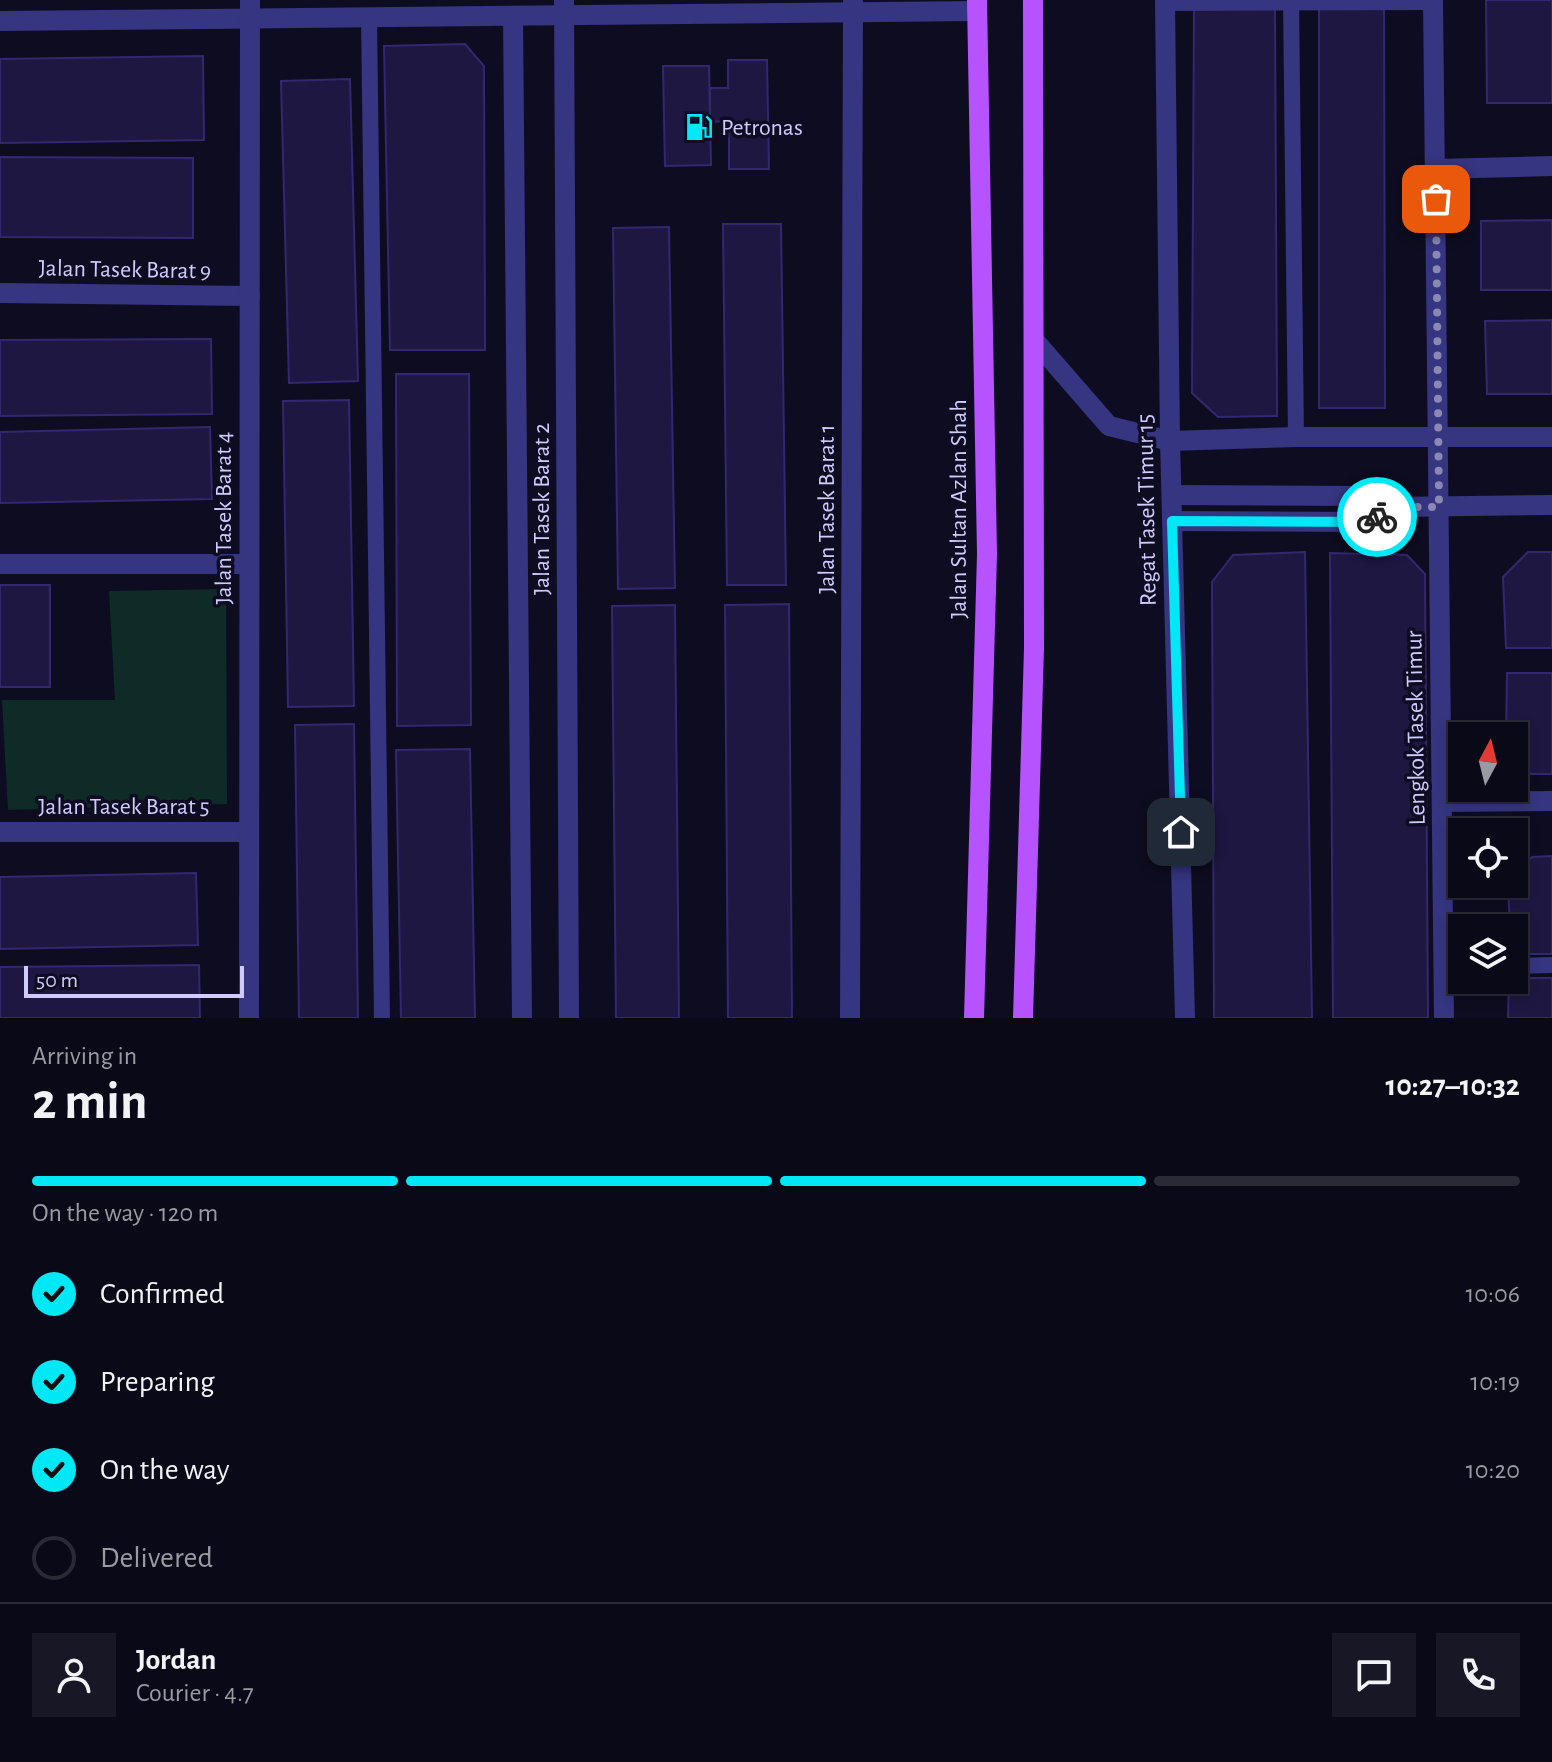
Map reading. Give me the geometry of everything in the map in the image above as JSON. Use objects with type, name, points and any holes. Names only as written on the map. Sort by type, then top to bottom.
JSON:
[{"type":"main road","points":[[1023,1018],[1034,648],[1033,0]]},
{"type":"main road","name":"Jalan Sultan Azlan Shah","points":[[974,1018],[987,554],[977,5]]},
{"type":"street","name":"Lengkok Tasek Timur","points":[[1433,1],[1442,802],[1449,914]]},
{"type":"street","name":"Regat Tasek Timur 15","points":[[1165,2],[1170,441],[1185,1018]]},
{"type":"street","points":[[0,21],[249,9],[369,17],[513,16],[564,8],[977,5]]},
{"type":"street","name":"Jalan Tasek Barat 1","points":[[850,1018],[853,6]]},
{"type":"street","name":"Jalan Tasek Barat 2","points":[[564,8],[569,1018]]},
{"type":"street","name":"Jalan Tasek Barat 4","points":[[249,9],[249,1018]]},
{"type":"street","points":[[513,16],[522,1018]]},
{"type":"street","points":[[1436,169],[1552,166]]},
{"type":"street","name":"Jalan Tasek Barat 9","points":[[0,293],[250,296]]},
{"type":"street","points":[[1035,341],[1109,426],[1170,441],[1296,437],[1552,437]]},
{"type":"street","points":[[1172,495],[1364,496],[1395,507],[1552,505]]},
{"type":"street","points":[[1172,521],[1369,522],[1395,507]]},
{"type":"street","points":[[0,564],[249,564]]},
{"type":"street","points":[[1442,802],[1552,801]]},
{"type":"street","name":"Jalan Tasek Barat 5","points":[[0,832],[249,832]]},
{"type":"street","name":"Lengkok Tasek Timur","points":[[1444,1018],[1448,992]]},
{"type":"lane","points":[[1291,1],[1296,437]]},
{"type":"lane","points":[[1165,2],[1433,1]]},
{"type":"lane","points":[[369,17],[382,1018]]},
{"type":"lane","points":[[1528,966],[1552,965]]},
{"type":"green space","points":[[226,589],[227,804],[8,810],[2,700],[115,700],[109,591]]},
{"type":"building","points":[[1486,0],[1552,0],[1552,103],[1487,103]]},
{"type":"building","points":[[1319,4],[1384,4],[1385,408],[1319,408]]},
{"type":"building","points":[[1194,6],[1275,7],[1277,416],[1218,417],[1192,393]]},
{"type":"building","points":[[465,44],[484,66],[485,350],[390,350],[384,46]]},
{"type":"building","points":[[203,56],[204,140],[0,143],[0,59]]},
{"type":"building","points":[[728,60],[767,60],[769,169],[729,169],[729,121],[710,122],[710,88],[728,88]]},
{"type":"building","points":[[663,66],[709,66],[711,165],[665,166]]},
{"type":"building","points":[[350,79],[358,381],[289,383],[281,81]]},
{"type":"building","points":[[0,157],[193,158],[193,238],[0,237]]},
{"type":"building","points":[[1552,220],[1552,290],[1481,290],[1481,221]]},
{"type":"building","points":[[723,224],[781,224],[786,585],[727,585]]},
{"type":"building","points":[[669,227],[675,588],[618,589],[613,228]]},
{"type":"building","points":[[1552,320],[1552,394],[1487,394],[1485,321]]},
{"type":"building","points":[[211,339],[212,414],[0,416],[0,340]]},
{"type":"building","points":[[396,374],[469,374],[471,725],[397,726]]},
{"type":"building","points":[[349,400],[354,706],[288,707],[283,401]]},
{"type":"building","points":[[210,427],[212,499],[0,503],[0,432]]},
{"type":"building","points":[[1305,552],[1312,1018],[1214,1018],[1212,582],[1233,555]]},
{"type":"building","points":[[1528,552],[1552,552],[1552,648],[1506,648],[1503,577]]},
{"type":"building","points":[[1330,553],[1407,555],[1425,574],[1428,1018],[1333,1018]]},
{"type":"building","points":[[0,585],[50,585],[50,687],[0,687]]},
{"type":"building","points":[[789,604],[792,1018],[728,1018],[725,605]]},
{"type":"building","points":[[675,605],[679,1018],[616,1018],[612,606]]},
{"type":"building","points":[[1507,673],[1552,673],[1552,774],[1531,774],[1528,771],[1528,722],[1506,722]]},
{"type":"building","points":[[354,724],[358,1018],[299,1018],[295,725]]},
{"type":"building","points":[[470,749],[475,1018],[401,1018],[396,750]]},
{"type":"building","points":[[1552,856],[1552,954],[1528,954],[1528,914],[1509,914],[1509,898],[1528,898],[1528,861],[1532,857]]},
{"type":"building","points":[[196,873],[198,945],[0,949],[0,877]]},
{"type":"building","points":[[199,965],[200,1018],[0,1018],[0,967]]},
{"type":"building","points":[[1528,978],[1552,978],[1552,1018],[1508,1018],[1509,994],[1528,994]]},
{"type":"way so far","points":[[1377,517],[1395,507],[1439,507],[1436,199]]},
{"type":"place","name":"Petronas","points":[[699,127]]},
{"type":"route","points":[[1181,832],[1172,521],[1369,522],[1377,517]]}]
